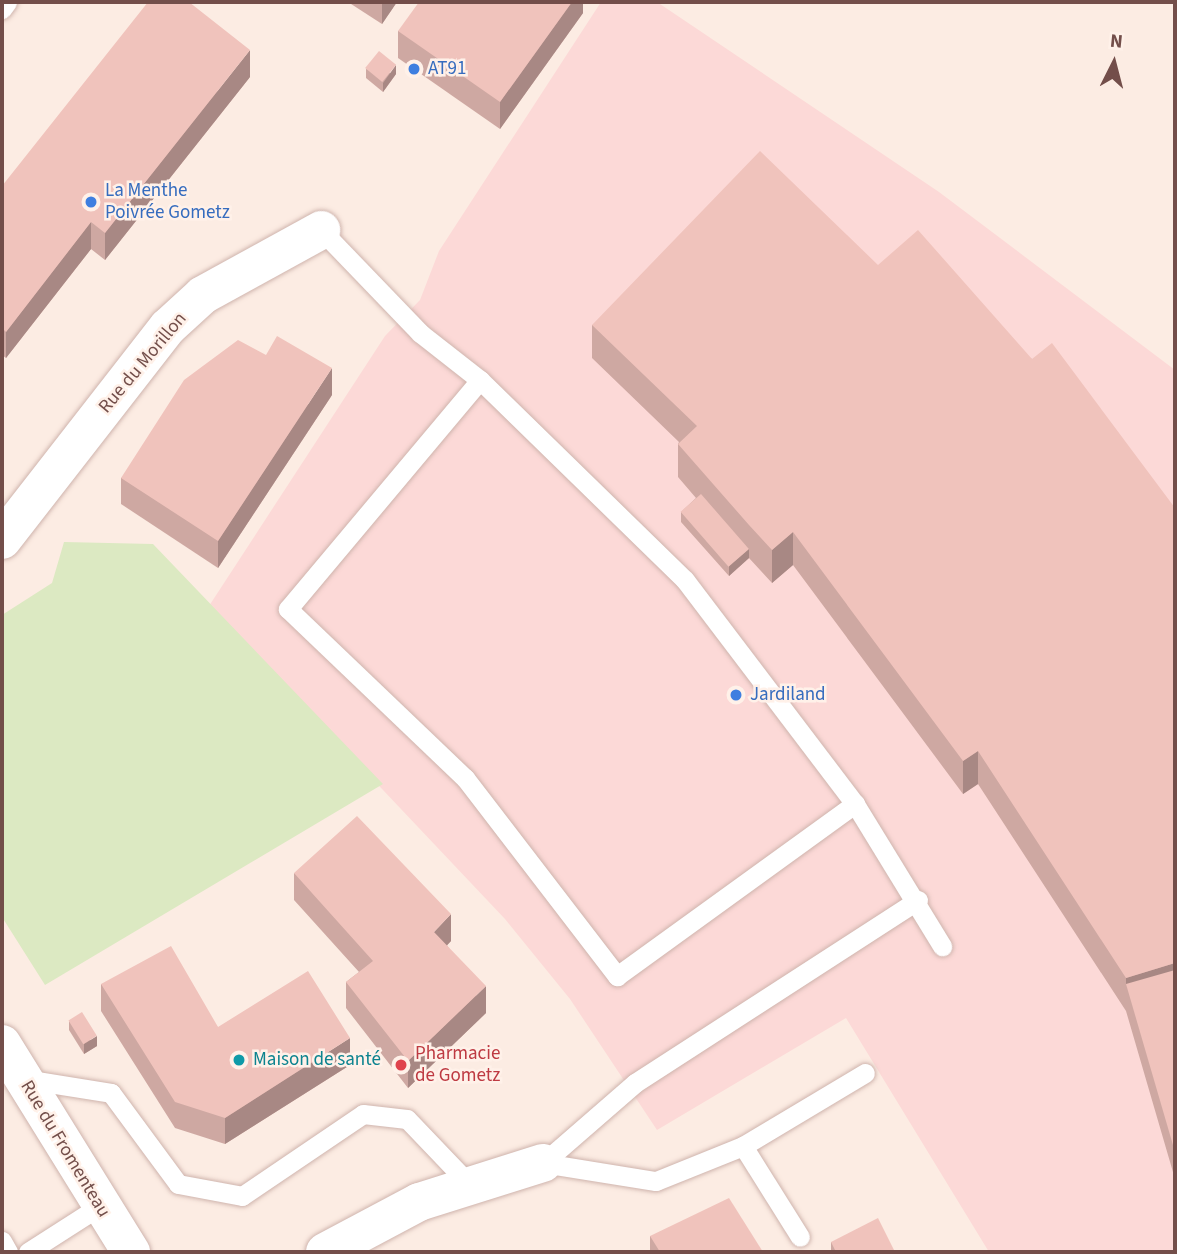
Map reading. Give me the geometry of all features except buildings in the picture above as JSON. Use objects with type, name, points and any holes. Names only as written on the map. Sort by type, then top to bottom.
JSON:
[{"type":"street","name":"Rue du Morillon","points":[[2,540],[168,327],[203,295],[321,230]]},
{"type":"street","name":"Rue du Fromenteau","points":[[7,1054],[98,1206],[131,1252]]},
{"type":"street","points":[[325,1252],[419,1202],[543,1163]]},
{"type":"lane","points":[[2,9],[7,2]]},
{"type":"lane","points":[[321,230],[419,333],[480,380],[685,580],[855,804],[918,900],[942,946]]},
{"type":"lane","points":[[480,380],[288,609],[465,778],[617,976],[855,804]]},
{"type":"lane","points":[[543,1163],[635,1083],[918,900]]},
{"type":"lane","points":[[7,1054],[111,1093],[178,1184],[242,1196],[363,1114],[407,1119],[471,1186]]},
{"type":"lane","points":[[543,1163],[656,1181],[743,1146],[865,1073]]},
{"type":"lane","points":[[743,1146],[800,1237]]},
{"type":"lane","points":[[28,1252],[98,1206]]},
{"type":"lane","points":[[2,1241],[8,1252]]},
{"type":"shaded area","name":"Jardiland","points":[[601,2],[657,2],[939,192],[1175,370],[1175,1252],[989,1252],[846,1018],[657,1130],[570,999],[505,919],[209,606],[385,336],[420,300],[439,251]]},
{"type":"green space","points":[[64,542],[153,544],[383,784],[45,985],[2,917],[2,615],[52,583]]},
{"type":"place","name":"AT91","points":[[414,69]]},
{"type":"place","name":"La Menthe Poivrée Gometz","points":[[91,202]]},
{"type":"place","name":"Jardiland","points":[[736,695]]},
{"type":"place","name":"Maison de santé","points":[[239,1060]]},
{"type":"place","name":"Pharmacie de Gometz","points":[[401,1065]]}]
